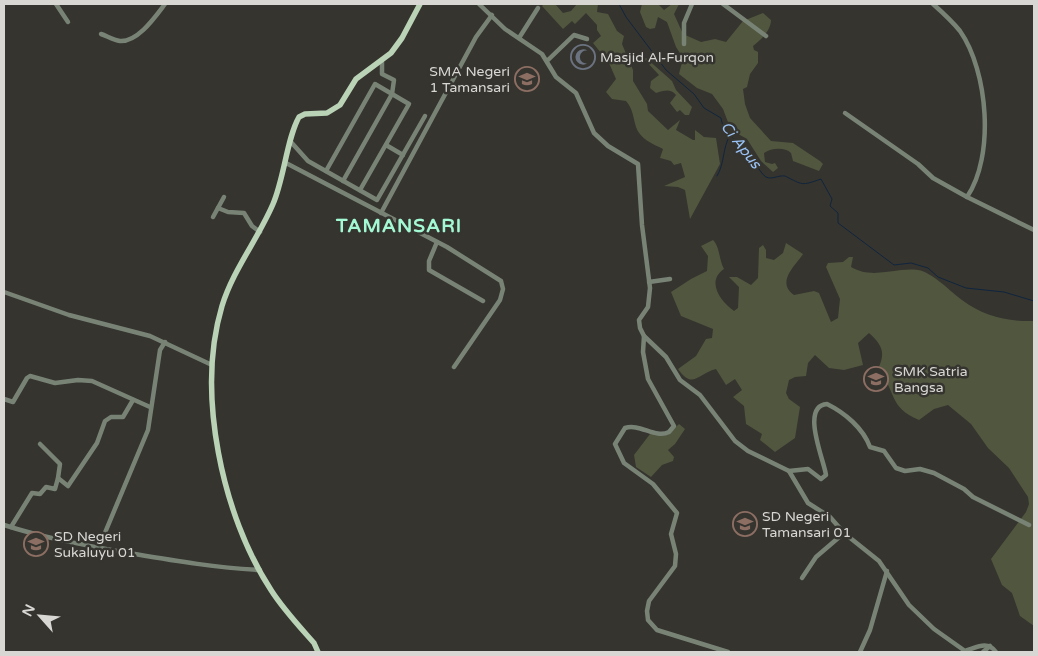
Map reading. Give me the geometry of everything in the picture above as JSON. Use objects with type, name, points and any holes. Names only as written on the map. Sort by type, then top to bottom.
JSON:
[{"type":"main road","points":[[318,652],[314,643],[281,605],[260,570],[242,533],[219,455],[211,396],[212,365],[225,299],[260,232],[280,188],[297,120],[301,115],[327,113],[337,108],[343,102],[356,79],[382,62],[402,38],[420,4]]},
{"type":"street","points":[[56,4],[68,22]]},
{"type":"street","points":[[101,34],[120,41],[133,37],[139,33],[165,4]]},
{"type":"street","points":[[479,4],[518,38],[540,51],[548,60],[556,77],[576,93],[594,133],[608,146],[638,164],[650,303],[639,323],[644,336],[643,352],[648,379],[674,426],[669,432],[661,434],[634,427],[625,428],[615,444],[624,463],[653,484],[677,513],[671,534],[676,554],[675,566],[649,600],[646,611],[648,620],[658,630],[728,652]]},
{"type":"street","points":[[684,44],[684,24],[692,4]]},
{"type":"street","points":[[723,4],[766,36]]},
{"type":"street","points":[[933,4],[960,32],[968,46],[983,104],[986,135],[984,156],[975,185],[967,197]]},
{"type":"street","points":[[518,38],[538,8]]},
{"type":"street","points":[[381,212],[476,37],[492,15]]},
{"type":"street","points":[[548,60],[574,35],[587,39]]},
{"type":"street","points":[[342,181],[392,94],[394,80],[382,74],[382,62]]},
{"type":"street","points":[[326,171],[375,84],[409,104],[360,190]]},
{"type":"street","points":[[844,113],[918,164],[933,178],[1034,230]]},
{"type":"street","points":[[291,142],[302,156],[377,200],[425,116]]},
{"type":"street","points":[[386,145],[403,155]]},
{"type":"street","points":[[286,163],[437,242],[497,278],[503,285],[500,300],[454,367]]},
{"type":"street","points":[[213,217],[224,197]]},
{"type":"street","points":[[218,208],[229,212],[244,213],[252,226],[260,232]]},
{"type":"street","points":[[437,242],[429,260],[429,270],[483,301]]},
{"type":"street","points":[[649,282],[670,278]]},
{"type":"street","points":[[4,292],[69,316],[150,336],[212,365]]},
{"type":"street","points":[[644,336],[666,357],[680,380],[700,394],[735,440],[748,451],[789,471],[808,469],[821,479],[826,475],[815,435],[814,418],[821,406],[828,404],[839,410],[861,431],[870,448],[884,451],[896,468],[905,471],[920,469],[934,473],[964,489],[973,497],[1029,525]]},
{"type":"street","points":[[99,548],[148,430],[160,350],[165,342]]},
{"type":"street","points":[[4,399],[13,401],[26,378],[30,376],[55,383],[78,380],[92,381],[150,407]]},
{"type":"street","points":[[58,478],[68,486],[97,443],[105,421],[111,417],[123,417],[133,400]]},
{"type":"street","points":[[10,527],[31,494],[40,494],[46,487],[55,489],[60,464],[40,444]]},
{"type":"street","points":[[789,471],[808,503],[830,517],[887,571],[901,596],[934,629],[967,651],[980,646],[990,646],[996,652]]},
{"type":"street","points":[[4,525],[39,536],[99,548],[233,569],[260,570]]},
{"type":"street","points":[[802,578],[816,557],[844,532]]},
{"type":"street","points":[[860,652],[870,630],[887,571]]},
{"type":"street","points":[[983,652],[990,646]]},
{"type":"green space","points":[[544,4],[555,4],[563,13],[571,11],[577,4],[598,4],[597,12],[608,14],[617,31],[624,36],[622,44],[633,70],[633,81],[647,104],[648,111],[668,130],[680,120],[676,130],[693,140],[695,140],[695,130],[704,137],[716,138],[720,164],[690,219],[685,190],[678,187],[664,186],[685,177],[681,163],[674,165],[671,161],[660,158],[663,149],[640,135],[626,101],[612,99],[606,92],[616,79],[609,63],[593,43],[601,36],[597,30],[597,25],[586,13],[575,24],[572,21],[563,29],[542,6]]},
{"type":"green space","points":[[642,4],[658,4],[664,10],[672,4],[679,4],[674,14],[683,34],[701,42],[715,39],[726,42],[743,21],[763,13],[771,20],[767,31],[753,46],[754,50],[758,52],[758,63],[750,74],[747,87],[743,89],[745,104],[750,118],[771,141],[793,143],[823,164],[819,171],[793,161],[791,153],[782,149],[770,150],[764,153],[765,162],[775,163],[778,168],[773,172],[761,161],[747,139],[731,130],[723,109],[712,94],[697,88],[679,74],[683,58],[676,47],[667,22],[658,17],[655,28],[650,29],[646,27],[640,12]]},
{"type":"green space","points":[[646,58],[672,81],[676,90],[692,107],[689,115],[685,115],[680,110],[677,112],[670,103],[676,95],[674,93],[667,91],[656,93],[650,88],[651,81],[659,75],[644,59]]},
{"type":"green space","points":[[713,240],[717,246],[724,269],[716,279],[717,291],[724,302],[734,311],[738,308],[739,287],[729,277],[737,277],[751,285],[758,278],[759,248],[763,245],[766,250],[766,258],[774,260],[783,253],[786,243],[803,254],[789,273],[787,285],[789,290],[794,295],[814,291],[819,293],[831,322],[838,318],[840,299],[826,267],[828,263],[843,262],[849,257],[853,257],[851,267],[868,273],[918,270],[929,274],[970,306],[987,314],[1005,319],[1034,321],[1034,626],[1020,616],[1012,593],[1002,585],[991,559],[1026,512],[1029,504],[1028,497],[1009,468],[988,448],[971,424],[948,405],[934,409],[919,420],[902,410],[878,369],[882,358],[880,345],[869,333],[858,343],[863,365],[844,370],[829,368],[815,355],[808,363],[806,376],[795,377],[789,380],[786,393],[789,399],[800,407],[795,438],[775,452],[760,440],[762,434],[746,424],[744,406],[733,397],[742,390],[735,379],[726,385],[716,369],[692,380],[688,379],[678,369],[696,356],[706,339],[712,338],[713,329],[681,316],[671,292],[707,271],[708,256],[701,246]]},
{"type":"green space","points":[[679,424],[685,429],[675,444],[668,450],[674,457],[673,461],[662,465],[651,477],[636,467],[634,455],[650,434],[666,433]]},
{"type":"waterway","name":"Ci Apus","points":[[619,4],[626,17],[666,70],[694,94],[704,108],[721,118],[725,129],[754,160],[766,177],[785,176],[802,184],[821,179],[832,199],[830,206],[838,213],[838,223],[894,265],[911,263],[928,268],[938,277],[966,288],[1004,292],[1034,301]]},
{"type":"waterway","points":[[717,176],[730,135]]},
{"type":"place","name":"Masjid Al-Furqon","points":[[583,57]]},
{"type":"place","name":"SMA Negeri 1 Tamansari","points":[[527,79]]},
{"type":"place","name":"SMK Satria Bangsa","points":[[876,379]]},
{"type":"place","name":"SD Negeri Tamansari 01","points":[[745,524]]},
{"type":"place","name":"SD Negeri Sukaluyu 01","points":[[36,544]]},
{"type":"district","name":"TAMANSARI","points":[[399,225]]}]
